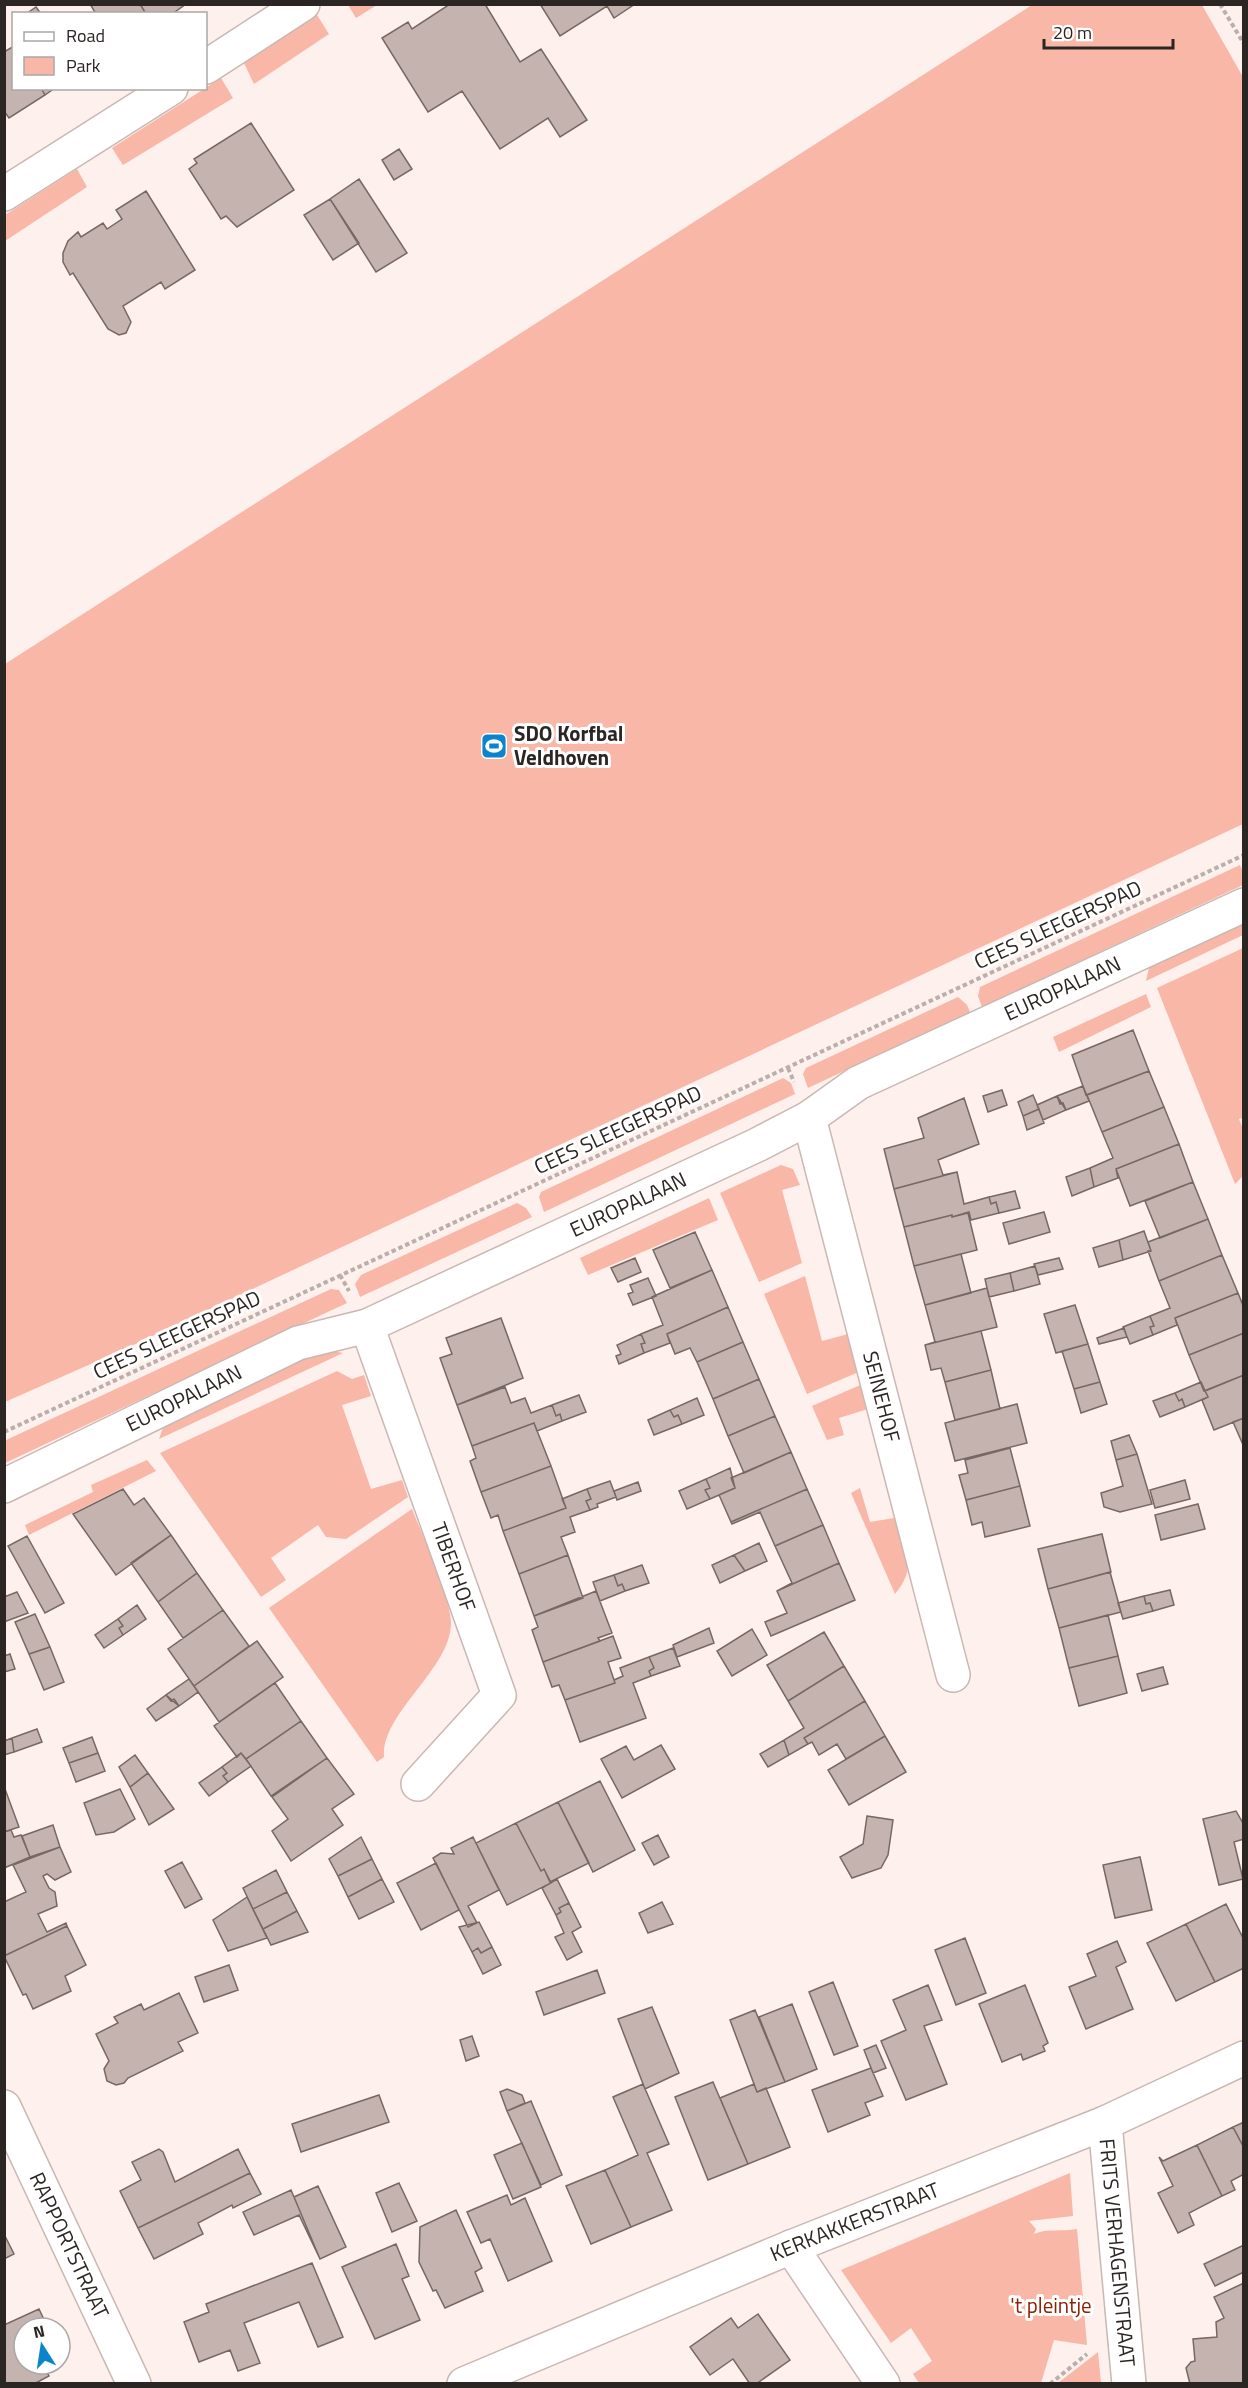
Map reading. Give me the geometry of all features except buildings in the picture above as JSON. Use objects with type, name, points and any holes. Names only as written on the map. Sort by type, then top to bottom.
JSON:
[{"type":"street","points":[[207,65],[303,4]]},
{"type":"street","points":[[4,194],[168,90]]},
{"type":"street","name":"EUROPALAAN","points":[[4,1486],[298,1342],[367,1326],[809,1118],[858,1083],[1244,905]]},
{"type":"street","name":"SEINEHOF","points":[[809,1118],[953,1675]]},
{"type":"street","name":"TIBERHOF","points":[[367,1326],[499,1695],[418,1784]]},
{"type":"street","name":"KERKAKKERSTRAAT","points":[[464,2384],[791,2247],[1105,2123],[1244,2058]]},
{"type":"street","name":"RAPPORTSTRAAT","points":[[4,2107],[134,2384]]},
{"type":"street","name":"FRITS VERHAGENSTRAAT","points":[[1105,2123],[1129,2384]]},
{"type":"street","points":[[791,2247],[883,2384]]},
{"type":"path","points":[[1220,4],[1244,44]]},
{"type":"path","name":"CEES SLEEGERSPAD","points":[[4,1432],[1244,855]]},
{"type":"green space","points":[[348,5],[377,5],[356,18]]},
{"type":"green space","points":[[1032,5],[1202,5],[1243,77],[1243,824],[129,1347],[5,1402],[5,664]]},
{"type":"green space","points":[[317,15],[329,34],[254,84],[244,63]]},
{"type":"green space","points":[[221,78],[233,98],[123,165],[112,148],[202,90],[207,90],[207,87]]},
{"type":"green space","points":[[77,169],[87,187],[5,241],[5,215]]},
{"type":"green space","points":[[1240,865],[1243,872],[1243,885],[982,1007],[978,996],[980,987]]},
{"type":"green space","points":[[1243,919],[1243,935],[1146,981],[1149,967]]},
{"type":"green space","points":[[1243,948],[1244,1118],[1239,1119],[1243,1129],[1244,1175],[1235,1184],[1157,988]]},
{"type":"green space","points":[[1146,994],[1151,1007],[1059,1052],[1053,1037]]},
{"type":"green space","points":[[958,997],[967,1005],[970,1012],[808,1088],[803,1074],[806,1068]]},
{"type":"green space","points":[[783,1078],[791,1083],[795,1094],[544,1212],[539,1197],[541,1192]]},
{"type":"green space","points":[[781,1165],[793,1169],[800,1185],[782,1190],[802,1263],[759,1282],[720,1193]]},
{"type":"green space","points":[[709,1198],[718,1220],[588,1275],[580,1258]]},
{"type":"green space","points":[[517,1203],[526,1208],[532,1217],[360,1297],[355,1284],[361,1275]]},
{"type":"green space","points":[[805,1276],[822,1341],[852,1333],[861,1371],[807,1394],[764,1294]]},
{"type":"green space","points":[[331,1289],[339,1290],[347,1303],[5,1463],[4,1441]]},
{"type":"green space","points":[[328,1350],[343,1353],[159,1439],[164,1425],[314,1352]]},
{"type":"green space","points":[[337,1371],[352,1379],[364,1375],[371,1396],[342,1405],[371,1489],[402,1480],[408,1497],[346,1539],[326,1537],[318,1525],[271,1558],[286,1580],[261,1597],[160,1453]]},
{"type":"green space","points":[[865,1383],[871,1408],[839,1418],[844,1435],[827,1440],[812,1406]]},
{"type":"green space","points":[[147,1460],[156,1471],[29,1535],[25,1525],[93,1492],[91,1485]]},
{"type":"green space","points":[[860,1488],[870,1522],[900,1517],[907,1548],[908,1566],[902,1584],[895,1594],[851,1493]]},
{"type":"green space","points":[[412,1509],[441,1583],[451,1623],[448,1640],[440,1657],[393,1724],[386,1740],[384,1757],[377,1762],[269,1608]]},
{"type":"green space","name":"'t pleintje","points":[[1070,2173],[1073,2216],[1029,2221],[1036,2229],[1034,2234],[1044,2231],[1077,2229],[1087,2345],[1054,2340],[1041,2383],[919,2383],[913,2374],[932,2361],[911,2328],[891,2343],[841,2270]]},
{"type":"green space","points":[[1098,2352],[1101,2383],[1058,2383]]},
{"type":"place","name":"SDO Korfbal Veldhoven","points":[[494,746]]}]
